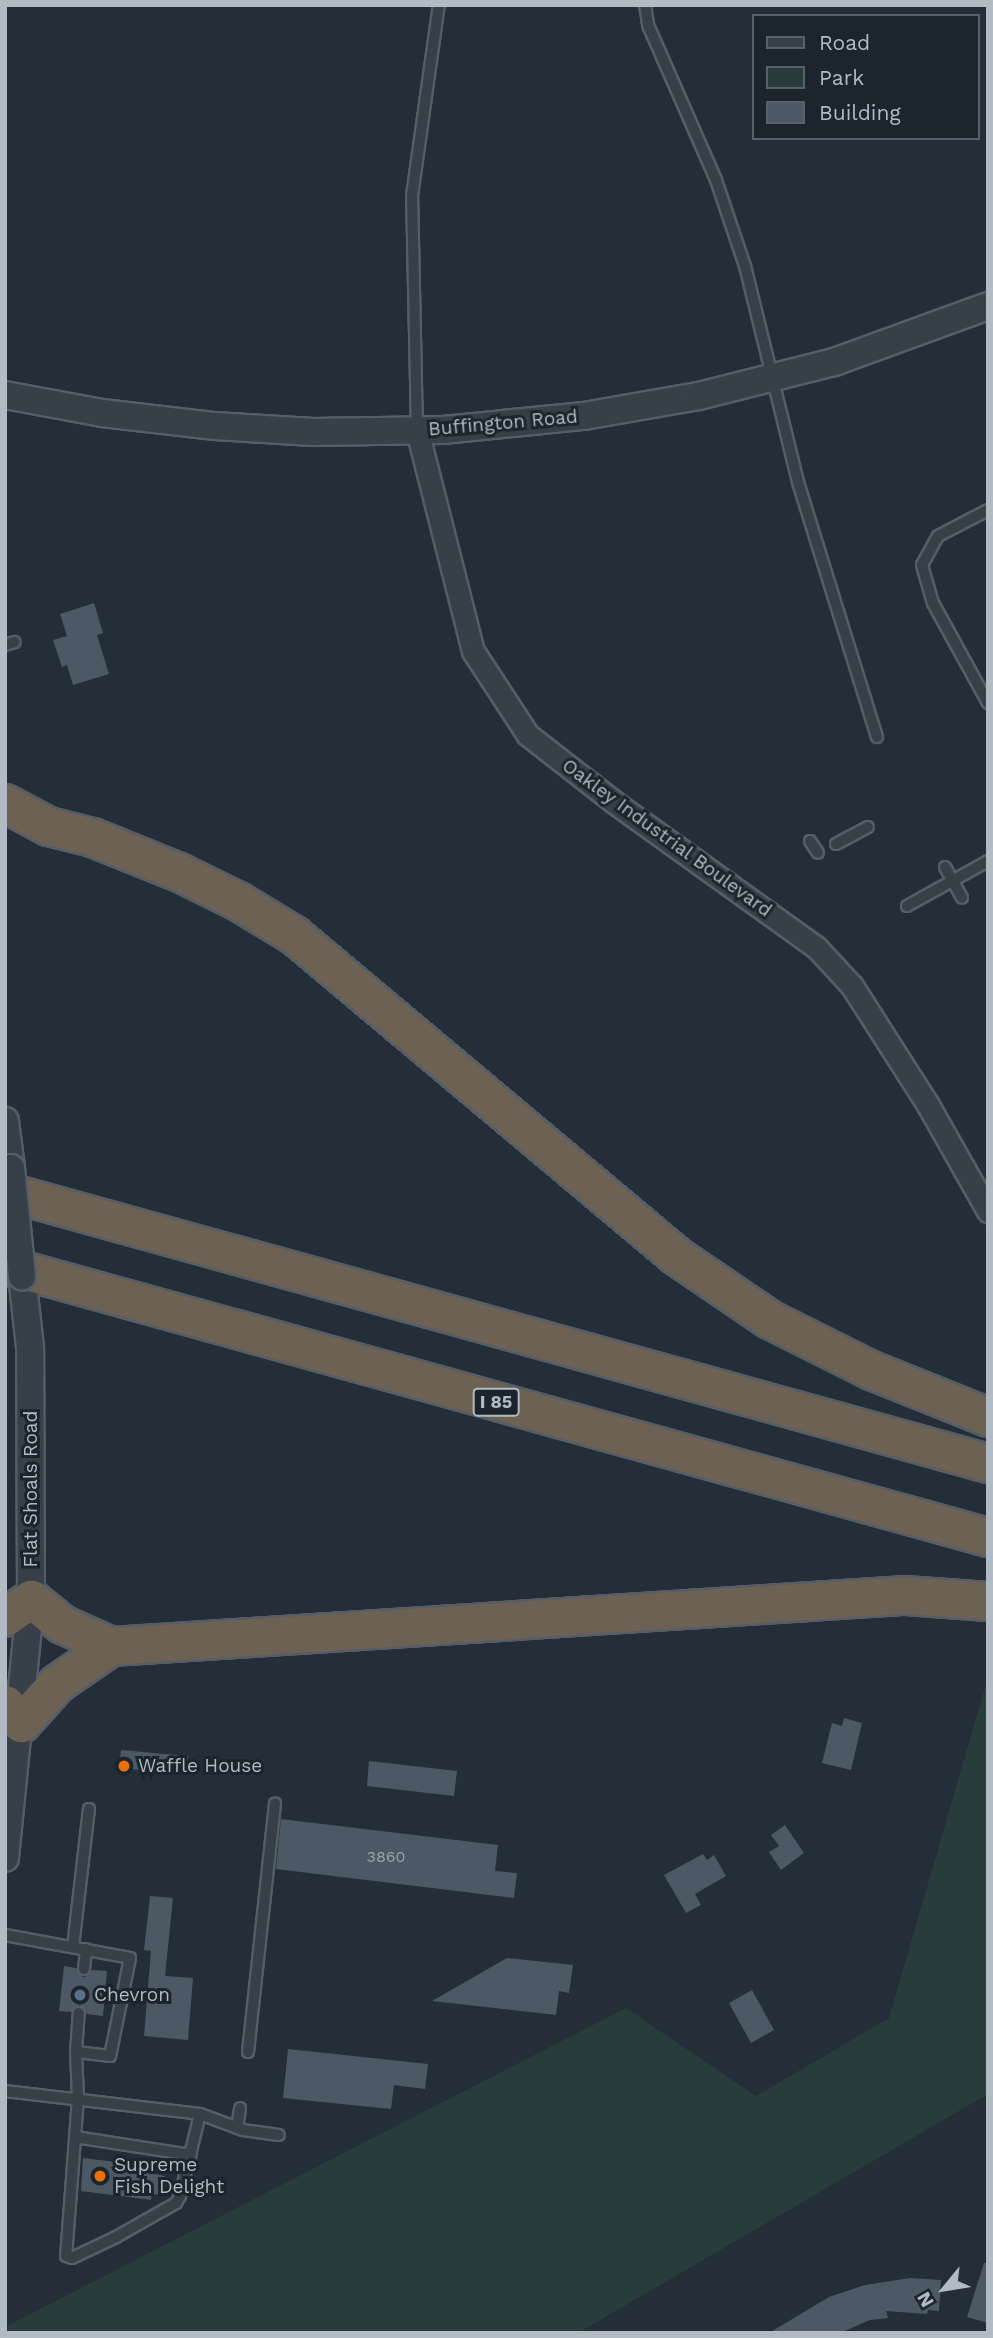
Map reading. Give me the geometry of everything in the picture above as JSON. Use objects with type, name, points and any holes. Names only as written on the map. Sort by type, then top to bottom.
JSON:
[{"type":"highway","points":[[5,803],[48,826],[92,837],[179,872],[238,901],[294,935],[675,1255],[769,1319],[871,1370],[988,1417]]},
{"type":"highway","points":[[5,833],[48,826]]},
{"type":"highway","points":[[5,1191],[988,1463]]},
{"type":"highway","name":"I 85","points":[[5,1265],[988,1537]]},
{"type":"highway","points":[[18,1608],[111,1646],[905,1594],[988,1601]]},
{"type":"highway","points":[[13,1714],[111,1646]]},
{"type":"street","name":"Buffington Road","points":[[5,395],[102,413],[215,426],[313,432],[417,430],[584,416],[699,396],[834,362],[988,306]]},
{"type":"street","name":"Oakley Industrial Boulevard","points":[[417,430],[473,651],[528,735],[614,802],[816,947],[852,986],[928,1105],[988,1211]]},
{"type":"street","name":"Flat Shoals Road","points":[[5,1121],[30,1347],[5,1858]]},
{"type":"lane","points":[[417,430],[412,196],[439,5]]},
{"type":"lane","points":[[645,5],[648,25],[716,180],[745,266],[798,482],[877,737]]},
{"type":"lane","points":[[988,510],[938,537],[922,565],[933,603],[988,703]]},
{"type":"lane","points":[[836,844],[868,827]]},
{"type":"lane","points":[[810,841],[818,853]]},
{"type":"lane","points":[[907,906],[988,861]]},
{"type":"lane","points":[[945,867],[962,898]]},
{"type":"lane","points":[[248,2052],[275,1803]]},
{"type":"lane","points":[[73,1947],[89,1809]]},
{"type":"lane","points":[[5,1935],[130,1958],[110,2056],[76,2052]]},
{"type":"lane","points":[[84,1969],[86,1949]]},
{"type":"lane","points":[[79,2013],[76,2052],[78,2098],[66,2256],[72,2258],[176,2203],[200,2114]]},
{"type":"lane","points":[[5,2091],[200,2114],[237,2128],[279,2135]]},
{"type":"lane","points":[[237,2128],[240,2108]]},
{"type":"lane","points":[[75,2137],[191,2155]]},
{"type":"green space","points":[[988,1677],[988,2094],[578,2333],[5,2333],[5,2327],[626,2008],[756,2096],[889,2018]]},
{"type":"building","points":[[94,603],[103,633],[97,635],[109,674],[73,685],[67,665],[62,667],[53,640],[67,636],[60,614]]},
{"type":"building","points":[[844,1718],[862,1723],[851,1770],[822,1763],[832,1723],[842,1726]]},
{"type":"building","points":[[121,1750],[188,1756],[187,1774],[119,1768]]},
{"type":"building","points":[[369,1761],[457,1771],[454,1796],[367,1786]]},
{"type":"building","points":[[281,1819],[498,1845],[495,1871],[517,1873],[514,1898],[276,1869]]},
{"type":"building","points":[[785,1825],[804,1853],[781,1870],[769,1852],[779,1846],[771,1835]]},
{"type":"building","points":[[703,1854],[707,1860],[714,1855],[726,1876],[695,1894],[701,1905],[686,1913],[664,1875]]},
{"type":"building","points":[[150,1896],[173,1898],[165,1976],[193,1978],[188,2040],[144,2036],[151,1951],[144,1950]]},
{"type":"building","points":[[507,1958],[573,1965],[569,1993],[559,1991],[556,2015],[432,2001]]},
{"type":"building","points":[[64,1966],[76,1968],[83,1977],[88,1976],[92,1970],[107,1971],[103,2016],[87,2014],[80,2005],[71,2012],[59,2011]]},
{"type":"building","points":[[752,1990],[774,2030],[751,2043],[729,2003]]},
{"type":"building","points":[[288,2049],[428,2064],[425,2089],[394,2085],[391,2109],[283,2098]]},
{"type":"building","points":[[83,2158],[155,2167],[155,2174],[165,2176],[163,2195],[152,2194],[151,2200],[81,2191]]},
{"type":"building","points":[[984,2263],[988,2263],[988,2323],[967,2317]]},
{"type":"building","points":[[910,2278],[941,2280],[939,2311],[928,2310],[927,2314],[886,2311],[888,2318],[870,2320],[840,2333],[769,2333],[829,2297],[865,2285]]},
{"type":"place","name":"Waffle House","points":[[124,1766]]},
{"type":"place","name":"Chevron","points":[[80,1995]]},
{"type":"place","name":"Supreme Fish Delight","points":[[100,2176]]}]
